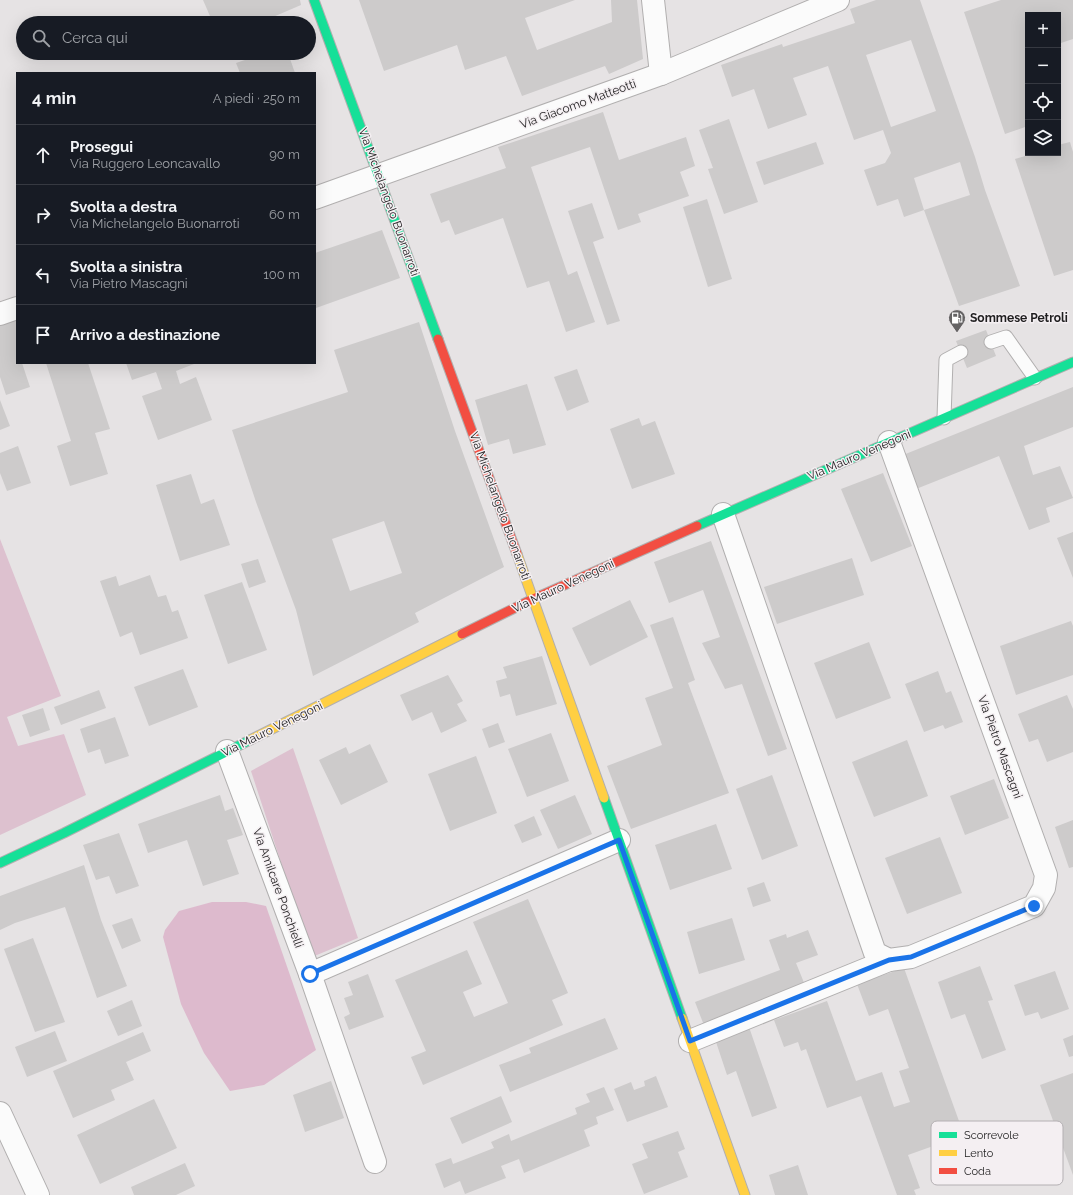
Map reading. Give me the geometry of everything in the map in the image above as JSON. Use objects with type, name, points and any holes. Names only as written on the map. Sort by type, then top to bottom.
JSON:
[{"type":"street","name":"Via Michelangelo Buonarroti","points":[[314,0],[534,599],[745,1195]]},
{"type":"street","points":[[653,0],[661,74]]},
{"type":"street","name":"Via Giacomo Matteotti","points":[[316,198],[661,74],[838,0]]},
{"type":"street","points":[[0,314],[16,308]]},
{"type":"street","name":"Via Mauro Venegoni","points":[[0,863],[64,833],[534,599],[723,514],[1073,362]]},
{"type":"street","name":"Via Pietro Mascagni","points":[[690,1041],[889,960],[911,957],[1034,906],[1044,888],[1046,875],[889,442]]},
{"type":"street","points":[[723,514],[875,953],[889,960]]},
{"type":"street","name":"Via Amilcare Ponchielli","points":[[228,751],[310,974],[375,1162]]},
{"type":"street","points":[[310,974],[619,840]]},
{"type":"street","points":[[0,1113],[38,1195]]},
{"type":"lane","points":[[991,342],[1006,337],[1035,378]]},
{"type":"lane","points":[[944,418],[946,360],[961,352]]},
{"type":"shaded area","points":[[0,539],[61,696],[7,717],[18,746],[64,734],[86,795],[0,835]]},
{"type":"shaded area","points":[[293,748],[358,938],[312,957],[251,771]]},
{"type":"shaded area","points":[[212,902],[246,902],[266,906],[316,1050],[264,1085],[230,1091],[204,1053],[181,1004],[163,937],[165,930],[179,911]]},
{"type":"building","points":[[203,0],[300,0],[301,5],[275,16],[210,16]]},
{"type":"building","points":[[359,0],[575,0],[525,18],[537,50],[612,22],[611,0],[637,0],[643,59],[609,74],[605,66],[522,96],[506,56],[465,70],[457,45],[384,71]]},
{"type":"building","points":[[876,0],[920,0],[975,157],[985,190],[1020,286],[959,306],[924,210],[904,217],[898,199],[877,206],[864,170],[885,163],[891,153],[883,130],[854,140],[828,66],[793,78],[807,115],[768,129],[754,89],[732,97],[721,65],[782,44],[783,47],[855,23],[850,9]],"holes":[[[911,40],[936,111],[891,127],[866,55]],[[960,162],[970,195],[924,210],[914,178]]]},
{"type":"building","points":[[1001,0],[1073,0],[1073,39],[1061,43],[1061,12],[1025,12],[1025,127],[1005,134],[964,12]]},
{"type":"building","points":[[245,60],[290,60],[295,72],[240,72],[236,63]]},
{"type":"building","points":[[603,112],[619,160],[686,137],[695,166],[680,172],[689,196],[638,214],[641,222],[618,230],[590,147],[531,167],[568,275],[577,271],[595,322],[566,332],[549,281],[527,288],[503,218],[455,235],[449,220],[441,223],[430,194],[506,168],[498,147]]},
{"type":"building","points":[[729,119],[758,202],[724,214],[708,169],[713,168],[699,130]]},
{"type":"building","points":[[816,142],[824,164],[764,185],[756,162]]},
{"type":"building","points":[[1070,142],[1073,152],[1073,270],[1054,276],[1015,159],[1025,156],[1061,156],[1061,144]]},
{"type":"building","points":[[707,199],[732,279],[708,287],[683,207]]},
{"type":"building","points":[[592,203],[604,238],[593,242],[620,321],[607,325],[568,211]]},
{"type":"building","points":[[382,230],[400,278],[316,308],[316,253]]},
{"type":"building","points":[[16,318],[16,364],[22,364],[30,387],[6,395],[0,377],[0,324]]},
{"type":"building","points":[[419,322],[455,431],[504,567],[415,613],[419,622],[313,676],[296,610],[256,502],[232,430],[348,392],[334,350]],"holes":[[[384,521],[402,573],[350,591],[332,539]]]},
{"type":"building","points":[[986,330],[996,356],[967,368],[956,341]]},
{"type":"building","points":[[46,364],[88,364],[110,429],[95,433],[108,474],[70,486],[57,446],[71,441]]},
{"type":"building","points":[[126,364],[194,364],[176,371],[180,384],[196,377],[212,420],[158,440],[142,396],[162,389],[156,372],[132,380]]},
{"type":"building","points":[[577,369],[589,402],[567,411],[554,377]]},
{"type":"building","points":[[527,384],[546,445],[513,454],[509,439],[488,445],[475,400]]},
{"type":"building","points":[[1073,387],[1073,427],[1024,446],[1033,475],[1060,466],[1073,498],[1046,508],[1050,522],[1029,530],[999,456],[916,489],[903,455]]},
{"type":"building","points":[[0,400],[10,426],[0,430]]},
{"type":"building","points":[[639,418],[642,426],[655,421],[675,474],[632,489],[610,429]]},
{"type":"building","points":[[18,446],[31,483],[7,491],[0,473],[0,453]]},
{"type":"building","points":[[883,473],[912,546],[871,562],[841,489]]},
{"type":"building","points":[[191,474],[201,504],[214,499],[230,545],[180,561],[156,485]]},
{"type":"building","points":[[1073,532],[1073,578],[1057,538]]},
{"type":"building","points":[[711,541],[787,749],[768,756],[742,684],[725,689],[702,643],[720,637],[703,590],[669,603],[654,562]]},
{"type":"building","points":[[852,558],[864,595],[777,624],[764,587]]},
{"type":"building","points":[[258,559],[266,582],[249,588],[241,564]]},
{"type":"building","points":[[150,575],[158,597],[166,595],[172,612],[178,610],[188,638],[140,655],[132,632],[120,637],[100,581],[116,576],[119,586]]},
{"type":"building","points":[[242,582],[267,650],[228,664],[204,595]]},
{"type":"building","points":[[630,600],[648,637],[590,666],[572,628]]},
{"type":"building","points":[[673,617],[695,680],[688,683],[729,793],[631,829],[607,766],[662,745],[645,698],[673,688],[650,625]]},
{"type":"building","points":[[1071,621],[1073,626],[1073,675],[1016,695],[1000,646]]},
{"type":"building","points":[[869,642],[891,698],[836,719],[814,663]]},
{"type":"building","points":[[542,656],[557,704],[516,716],[510,694],[500,697],[496,681],[507,678],[503,667]]},
{"type":"building","points":[[183,669],[198,707],[149,726],[134,687]]},
{"type":"building","points":[[938,671],[946,693],[951,691],[963,722],[945,729],[943,725],[924,732],[905,684]]},
{"type":"building","points":[[448,675],[463,701],[457,704],[467,721],[441,733],[432,712],[412,721],[400,695]]},
{"type":"building","points":[[99,690],[106,708],[61,725],[54,707]]},
{"type":"building","points":[[1067,695],[1073,709],[1073,752],[1047,762],[1038,739],[1029,742],[1018,714]]},
{"type":"building","points":[[43,708],[50,730],[30,737],[22,715]]},
{"type":"building","points":[[115,717],[129,756],[105,764],[100,749],[88,753],[80,729]]},
{"type":"building","points":[[498,723],[505,742],[489,748],[482,729]]},
{"type":"building","points":[[551,733],[569,781],[527,797],[508,749]]},
{"type":"building","points":[[907,740],[928,796],[874,817],[852,762]]},
{"type":"building","points":[[370,744],[388,782],[341,805],[319,760],[346,747],[349,754]]},
{"type":"building","points":[[476,756],[497,813],[450,831],[428,774]]},
{"type":"building","points":[[772,775],[798,846],[762,860],[736,789]]},
{"type":"building","points":[[994,779],[1009,818],[965,835],[950,796]]},
{"type":"building","points":[[220,795],[225,811],[233,808],[243,835],[227,840],[239,874],[203,886],[187,840],[148,853],[138,824]]},
{"type":"building","points":[[575,795],[592,834],[558,849],[540,810]]},
{"type":"building","points":[[534,816],[542,835],[522,843],[514,825]]},
{"type":"building","points":[[1073,820],[1073,867],[1069,868],[1055,827]]},
{"type":"building","points":[[716,824],[732,869],[670,890],[655,845]]},
{"type":"building","points":[[119,833],[139,886],[116,894],[109,876],[96,880],[83,845]]},
{"type":"building","points":[[940,837],[962,893],[907,914],[885,858]]},
{"type":"building","points":[[84,865],[101,920],[127,986],[97,998],[65,907],[15,923],[0,930],[0,896]]},
{"type":"building","points":[[764,882],[771,901],[753,907],[747,888]]},
{"type":"building","points":[[528,899],[568,993],[552,1000],[563,1025],[423,1085],[411,1057],[426,1051],[395,980],[467,950],[482,984],[463,992],[474,1017],[508,1003],[473,922]]},
{"type":"building","points":[[132,918],[141,941],[122,949],[112,925]]},
{"type":"building","points":[[732,918],[745,960],[699,974],[687,932]]},
{"type":"building","points":[[808,930],[818,955],[796,963],[807,990],[705,1028],[695,1002],[780,970],[769,940],[786,934],[787,938]]},
{"type":"building","points":[[33,938],[65,1022],[35,1032],[4,949]]},
{"type":"building","points":[[980,966],[993,1000],[988,1001],[1006,1050],[982,1059],[965,1014],[951,1019],[938,982]]},
{"type":"building","points":[[904,968],[959,1121],[931,1121],[931,1147],[908,1155],[920,1188],[914,1190],[916,1195],[897,1195],[861,1096],[827,1108],[806,1049],[801,1051],[798,1042],[784,1047],[774,1020],[827,1001],[856,1081],[882,1072],[894,1107],[910,1102],[899,1071],[909,1068],[888,1009],[869,1016],[857,984]]},
{"type":"building","points":[[1055,971],[1069,1009],[1041,1019],[1038,1012],[1025,1016],[1014,985]]},
{"type":"building","points":[[368,974],[384,1017],[349,1030],[344,1017],[350,1014],[344,998],[353,995],[348,982]]},
{"type":"building","points":[[132,1000],[142,1026],[118,1036],[107,1011]]},
{"type":"building","points":[[605,1018],[618,1049],[510,1092],[499,1065],[531,1053],[529,1048]]},
{"type":"building","points":[[749,1027],[777,1108],[752,1117],[736,1071],[727,1075],[715,1039]]},
{"type":"building","points":[[55,1031],[67,1061],[27,1077],[15,1047]]},
{"type":"building","points":[[143,1032],[151,1051],[126,1062],[134,1080],[111,1090],[115,1100],[73,1118],[53,1071]]},
{"type":"building","points":[[1073,1035],[1073,1056],[1069,1057],[1063,1039]]},
{"type":"building","points":[[1073,1073],[1073,1175],[1063,1148],[1063,1121],[1053,1121],[1040,1085]]},
{"type":"building","points":[[656,1076],[668,1107],[627,1122],[614,1089],[631,1082],[634,1090],[645,1086],[644,1081]]},
{"type":"building","points":[[331,1081],[344,1118],[305,1132],[293,1095]]},
{"type":"building","points":[[604,1087],[614,1110],[596,1117],[598,1124],[584,1130],[590,1146],[524,1173],[519,1159],[501,1166],[506,1178],[465,1194],[460,1181],[444,1188],[435,1164],[451,1158],[453,1164],[494,1148],[491,1142],[509,1134],[511,1141],[577,1114],[575,1108],[590,1102],[586,1094]]},
{"type":"building","points":[[501,1096],[512,1122],[462,1144],[450,1118]]},
{"type":"building","points":[[154,1099],[177,1148],[100,1184],[77,1135]]},
{"type":"building","points":[[678,1131],[685,1149],[678,1152],[688,1177],[644,1194],[632,1164],[648,1158],[642,1144]]},
{"type":"building","points":[[185,1163],[195,1186],[176,1195],[134,1195],[131,1187]]},
{"type":"building","points":[[798,1165],[808,1195],[775,1195],[769,1175]]},
{"type":"traffic: fast","points":[[314,0],[438,339]]},
{"type":"traffic: fast","points":[[697,526],[1073,362]]},
{"type":"traffic: fast","points":[[0,863],[64,833],[250,740]]},
{"type":"traffic: fast","points":[[604,798],[682,1018]]},
{"type":"traffic: slow","points":[[517,554],[604,798]]},
{"type":"traffic: slow","points":[[250,740],[462,634]]},
{"type":"traffic: slow","points":[[682,1018],[745,1195]]},
{"type":"traffic: jam","points":[[438,339],[517,554]]},
{"type":"traffic: jam","points":[[462,634],[533,599],[697,526]]},
{"type":"place","name":"Sommese Petroli","points":[[957,333]]},
{"type":"route","points":[[310,974],[619,840],[690,1041],[889,960],[911,957],[1034,906]]}]
